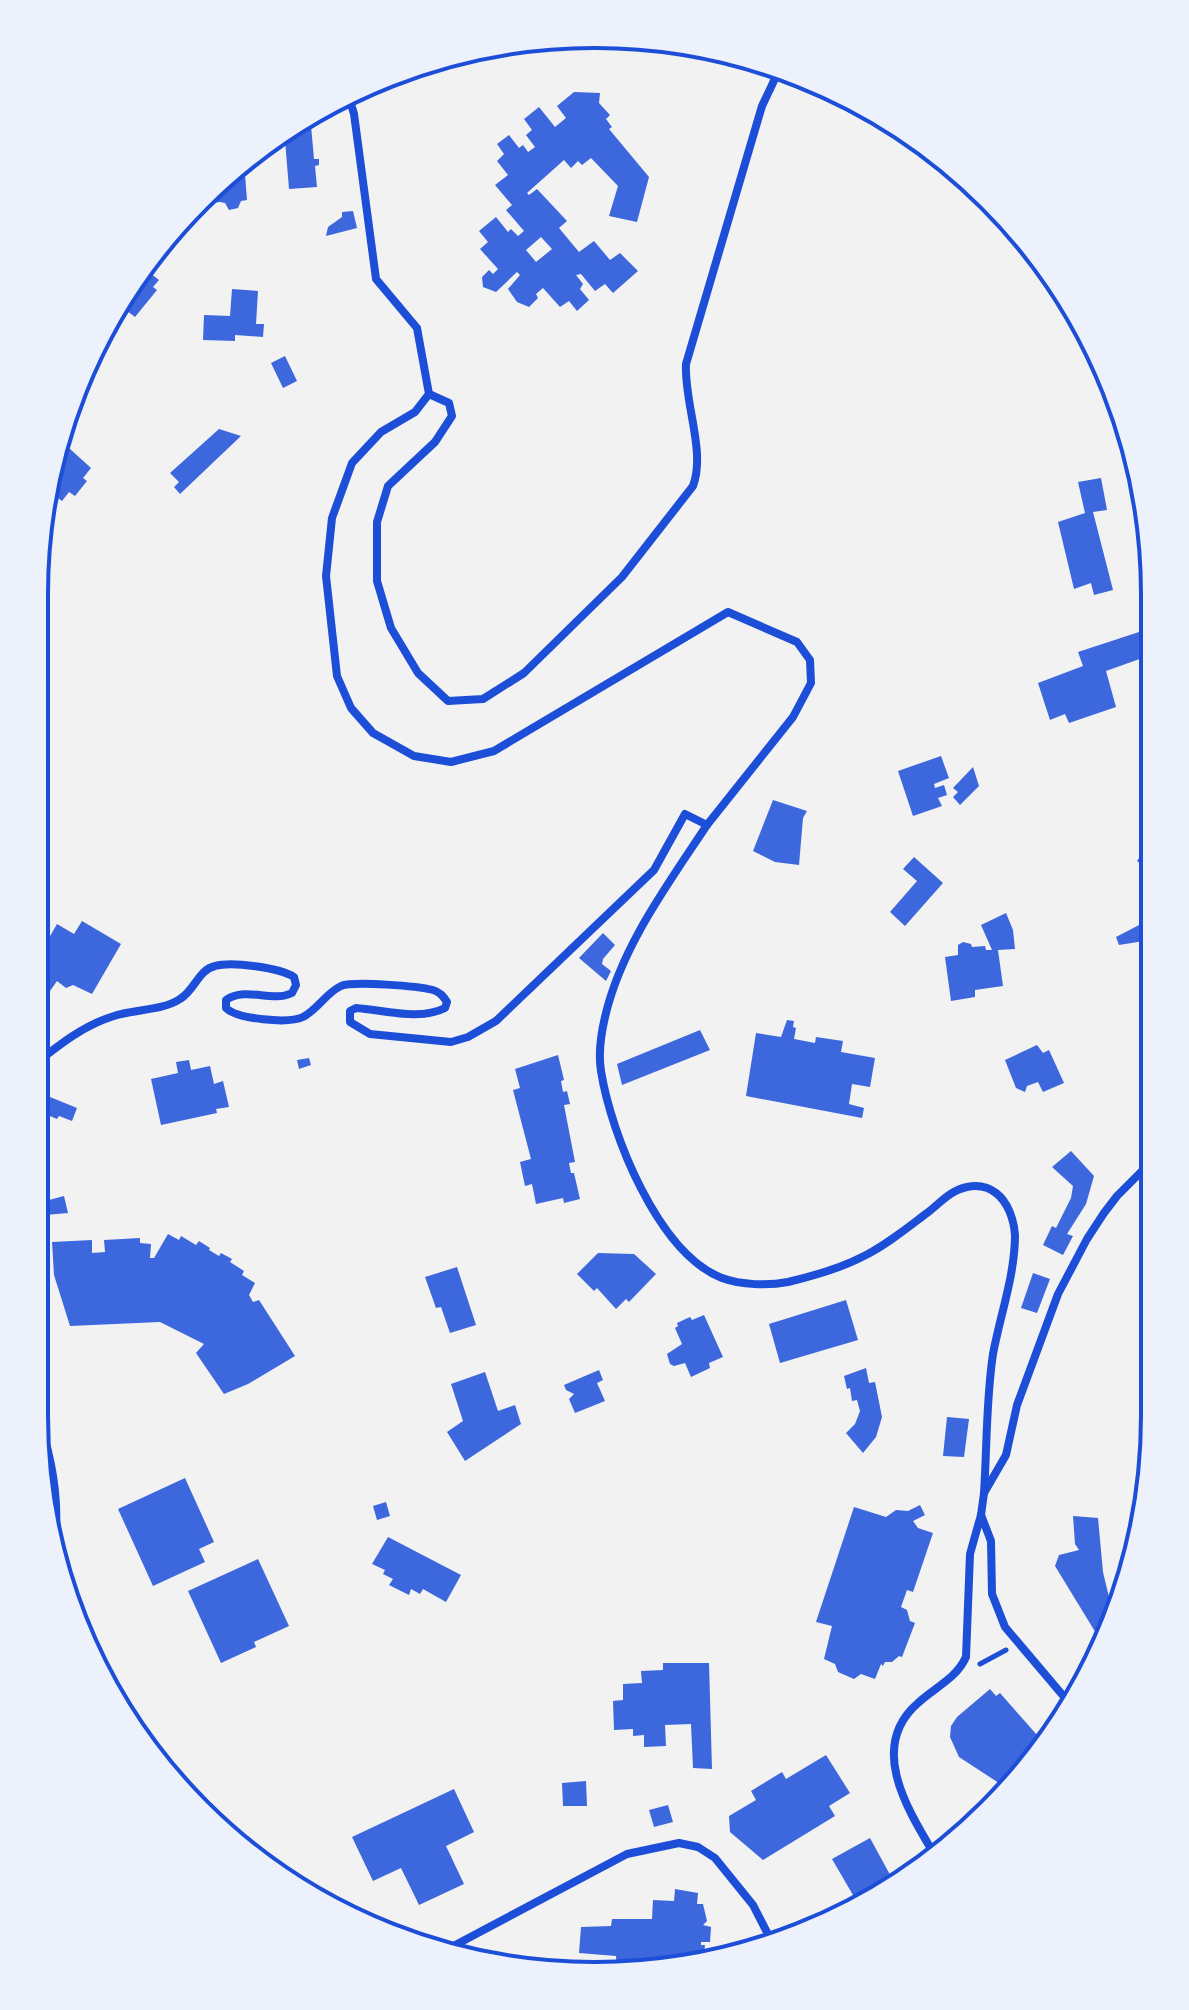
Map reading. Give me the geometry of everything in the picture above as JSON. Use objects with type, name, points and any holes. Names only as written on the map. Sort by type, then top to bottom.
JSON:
[{"type":"street","points":[[429,394],[449,403],[452,416],[435,442],[388,486],[377,522],[377,581],[391,628],[418,673],[448,701],[483,699],[524,673],[622,577],[693,486],[699,470],[685,384],[686,364],[762,106],[775,79]]},
{"type":"street","points":[[351,105],[376,279],[417,328],[429,394],[415,412],[381,432],[352,463],[332,518],[326,576],[330,630],[337,676],[351,708],[373,733],[414,756],[451,762],[494,751],[728,612],[797,642],[810,660],[811,683],[793,717],[707,825],[637,937],[615,984],[605,1015],[600,1044],[601,1070],[615,1128],[630,1169],[671,1234],[689,1255],[722,1278],[753,1284],[784,1283],[824,1273],[863,1257],[905,1230],[952,1192],[966,1187],[983,1186],[995,1192],[1006,1204],[1015,1233],[993,1357],[981,1515],[970,1554],[966,1657],[960,1670],[916,1704],[894,1737],[893,1753],[898,1781],[907,1807],[930,1847]]},
{"type":"street","points":[[48,1055],[86,1027],[113,1016],[179,1000],[192,990],[201,974],[212,966],[224,965],[284,970],[294,977],[296,985],[292,993],[284,997],[243,993],[226,1000],[226,1008],[240,1016],[288,1020],[301,1018],[339,987],[351,984],[420,988],[442,995],[447,1002],[445,1008],[422,1014],[356,1008],[350,1011],[350,1022],[370,1034],[451,1042],[468,1037],[496,1021],[654,870],[685,814],[707,825]]},
{"type":"street","points":[[984,1493],[1006,1455],[1017,1405],[1058,1294],[1087,1239],[1117,1196],[1141,1172]]},
{"type":"street","points":[[51,1467],[58,1515]]},
{"type":"street","points":[[981,1515],[991,1541],[992,1594],[1005,1627],[1063,1696]]},
{"type":"street","points":[[457,1944],[627,1854],[679,1843],[698,1847],[715,1858],[753,1905],[768,1934]]},
{"type":"path","points":[[960,1670],[987,1662],[1017,1643]]},
{"type":"building","points":[[574,92],[600,93],[599,103],[610,115],[606,119],[612,127],[609,129],[649,177],[637,222],[609,216],[618,186],[591,158],[582,165],[578,161],[571,168],[564,160],[527,193],[529,195],[537,189],[567,221],[559,228],[579,252],[594,241],[610,260],[620,253],[638,271],[613,293],[605,284],[595,291],[581,274],[576,275],[583,284],[580,289],[589,300],[577,311],[569,301],[560,307],[543,288],[529,307],[517,302],[508,289],[520,275],[517,272],[496,292],[483,287],[482,277],[489,270],[493,274],[498,269],[480,249],[488,242],[479,231],[496,217],[508,232],[511,229],[518,236],[524,231],[506,210],[512,205],[495,185],[508,175],[497,161],[504,154],[497,144],[509,135],[519,148],[523,145],[528,152],[535,147],[526,135],[532,130],[524,119],[539,107],[555,127],[566,118],[557,106]],"holes":[[[541,237],[552,249],[536,262],[526,250]]]},
{"type":"building","points":[[311,127],[314,159],[319,159],[319,165],[315,166],[317,187],[289,189],[285,144]]},
{"type":"building","points":[[245,175],[247,200],[241,201],[238,208],[229,210],[225,203],[214,203]]},
{"type":"building","points":[[353,211],[357,228],[326,236],[328,227],[342,217],[342,212]]},
{"type":"building","points":[[152,275],[159,280],[153,287],[157,290],[135,317],[127,311]]},
{"type":"building","points":[[232,289],[258,291],[256,324],[264,324],[263,337],[235,335],[235,341],[203,340],[204,315],[230,316]]},
{"type":"building","points":[[285,356],[297,381],[283,388],[271,363]]},
{"type":"building","points":[[219,429],[241,436],[180,494],[174,487],[179,482],[170,473]]},
{"type":"building","points":[[69,448],[91,468],[83,478],[87,481],[75,496],[69,492],[62,501],[57,498]]},
{"type":"building","points":[[1101,478],[1107,510],[1093,512],[1113,590],[1094,595],[1091,583],[1074,589],[1058,522],[1085,513],[1078,482]]},
{"type":"building","points":[[1139,632],[1141,637],[1141,658],[1106,671],[1116,707],[1069,723],[1065,714],[1050,720],[1038,683],[1083,666],[1078,652]]},
{"type":"building","points":[[941,756],[949,778],[934,784],[935,788],[944,785],[947,795],[938,798],[942,806],[913,816],[898,771]]},
{"type":"building","points":[[973,767],[979,786],[960,805],[953,797],[958,792],[953,788]]},
{"type":"building","points":[[773,800],[807,811],[803,818],[799,865],[775,862],[753,851]]},
{"type":"building","points":[[914,857],[943,883],[905,926],[890,912],[917,881],[903,869]]},
{"type":"building","points":[[1006,913],[1013,930],[1015,949],[998,950],[1003,986],[975,990],[975,997],[951,1001],[945,957],[958,955],[958,945],[963,942],[972,947],[985,946],[986,950],[992,950],[981,925]]},
{"type":"building","points":[[82,921],[121,944],[92,994],[73,985],[66,988],[57,981],[50,991],[48,990],[48,940],[57,924],[74,934]]},
{"type":"building","points":[[1141,924],[1141,941],[1119,945],[1116,937]]},
{"type":"building","points":[[603,933],[615,945],[603,959],[602,964],[611,971],[606,981],[579,958]]},
{"type":"building","points":[[787,1020],[794,1021],[794,1039],[815,1043],[816,1037],[843,1041],[841,1052],[875,1058],[870,1087],[852,1084],[849,1104],[864,1108],[862,1118],[746,1096],[756,1033],[781,1037]]},
{"type":"building","points":[[700,1030],[710,1050],[622,1085],[617,1064]]},
{"type":"building","points":[[1037,1045],[1043,1053],[1049,1050],[1064,1083],[1043,1092],[1038,1082],[1027,1086],[1025,1092],[1016,1088],[1005,1060]]},
{"type":"building","points":[[558,1055],[564,1080],[561,1081],[563,1092],[567,1091],[570,1104],[564,1105],[575,1162],[569,1163],[580,1199],[564,1203],[563,1198],[536,1204],[532,1184],[525,1186],[520,1162],[531,1159],[513,1090],[520,1088],[515,1069]]},
{"type":"building","points":[[309,1058],[311,1065],[299,1069],[297,1060]]},
{"type":"building","points":[[189,1060],[191,1070],[210,1066],[214,1084],[223,1081],[229,1107],[216,1109],[217,1113],[161,1125],[151,1079],[178,1073],[176,1062]]},
{"type":"building","points":[[50,1097],[77,1108],[72,1121],[48,1115]]},
{"type":"building","points":[[1071,1151],[1094,1176],[1086,1204],[1067,1234],[1073,1236],[1063,1255],[1043,1245],[1052,1226],[1056,1228],[1071,1198],[1073,1186],[1052,1167]]},
{"type":"building","points":[[64,1196],[68,1213],[48,1215],[48,1198]]},
{"type":"building","points":[[168,1234],[179,1240],[181,1236],[196,1245],[199,1241],[219,1256],[221,1253],[232,1259],[230,1262],[244,1271],[242,1275],[255,1283],[249,1295],[253,1302],[259,1300],[295,1356],[248,1384],[224,1394],[196,1353],[204,1344],[160,1322],[70,1326],[54,1275],[52,1242],[92,1240],[92,1253],[105,1252],[104,1240],[140,1238],[140,1243],[151,1244],[150,1258],[154,1258]]},
{"type":"building","points":[[598,1253],[634,1254],[656,1274],[629,1302],[626,1299],[616,1309],[597,1288],[594,1291],[577,1274]]},
{"type":"building","points":[[457,1267],[476,1325],[450,1333],[441,1307],[436,1308],[425,1277]]},
{"type":"building","points":[[1033,1273],[1050,1279],[1037,1313],[1021,1308]]},
{"type":"building","points":[[846,1300],[858,1340],[780,1363],[769,1324]]},
{"type":"building","points":[[704,1315],[723,1357],[709,1363],[710,1368],[691,1377],[685,1363],[670,1364],[667,1354],[682,1344],[675,1328],[677,1323]]},
{"type":"building","points":[[866,1368],[869,1383],[875,1382],[882,1417],[876,1437],[863,1453],[846,1433],[855,1424],[860,1411],[857,1400],[852,1401],[844,1376]]},
{"type":"building","points":[[599,1370],[603,1380],[597,1383],[605,1401],[575,1413],[569,1399],[574,1394],[564,1385]]},
{"type":"building","points":[[485,1372],[498,1411],[515,1405],[521,1424],[465,1461],[447,1432],[463,1421],[451,1384]]},
{"type":"building","points":[[947,1417],[969,1419],[964,1457],[943,1456]]},
{"type":"building","points":[[185,1478],[214,1542],[199,1549],[205,1562],[153,1586],[118,1509]]},
{"type":"building","points":[[386,1502],[390,1516],[377,1520],[373,1506]]},
{"type":"building","points":[[920,1505],[925,1515],[913,1521],[918,1528],[933,1533],[913,1592],[907,1590],[901,1607],[907,1610],[910,1621],[915,1623],[902,1657],[885,1662],[883,1666],[881,1664],[875,1679],[861,1674],[854,1679],[838,1672],[835,1664],[824,1659],[832,1626],[816,1622],[854,1507],[886,1517],[896,1510],[908,1511]]},
{"type":"building","points":[[1073,1516],[1098,1518],[1103,1572],[1109,1598],[1096,1633],[1055,1566],[1059,1555],[1079,1550],[1075,1544]]},
{"type":"building","points":[[388,1537],[461,1575],[446,1602],[423,1589],[420,1594],[411,1589],[409,1595],[389,1585],[393,1579],[383,1574],[385,1570],[372,1564]]},
{"type":"building","points":[[258,1559],[289,1626],[254,1642],[256,1647],[221,1663],[188,1591]]},
{"type":"building","points":[[663,1663],[709,1663],[712,1769],[693,1768],[691,1724],[665,1725],[666,1746],[644,1747],[644,1735],[633,1736],[633,1729],[614,1730],[613,1701],[623,1700],[623,1684],[642,1683],[641,1671],[663,1670]]},
{"type":"building","points":[[990,1689],[996,1696],[1000,1693],[1037,1735],[999,1783],[959,1757],[950,1737],[951,1726]]},
{"type":"building","points":[[826,1755],[850,1793],[829,1806],[835,1816],[763,1860],[730,1832],[729,1816],[756,1800],[751,1791],[782,1772],[786,1779]]},
{"type":"building","points":[[586,1781],[587,1806],[563,1806],[562,1783]]},
{"type":"building","points":[[454,1789],[474,1832],[446,1846],[464,1884],[419,1905],[401,1868],[373,1881],[352,1837]]},
{"type":"building","points":[[668,1805],[673,1822],[654,1827],[649,1810]]},
{"type":"building","points":[[870,1838],[890,1875],[854,1897],[832,1859]]},
{"type":"building","points":[[675,1889],[698,1893],[697,1904],[703,1904],[707,1921],[703,1925],[711,1927],[710,1942],[701,1942],[705,1945],[704,1950],[616,1961],[616,1956],[579,1953],[581,1927],[611,1926],[612,1919],[652,1919],[653,1900],[674,1901]]}]
